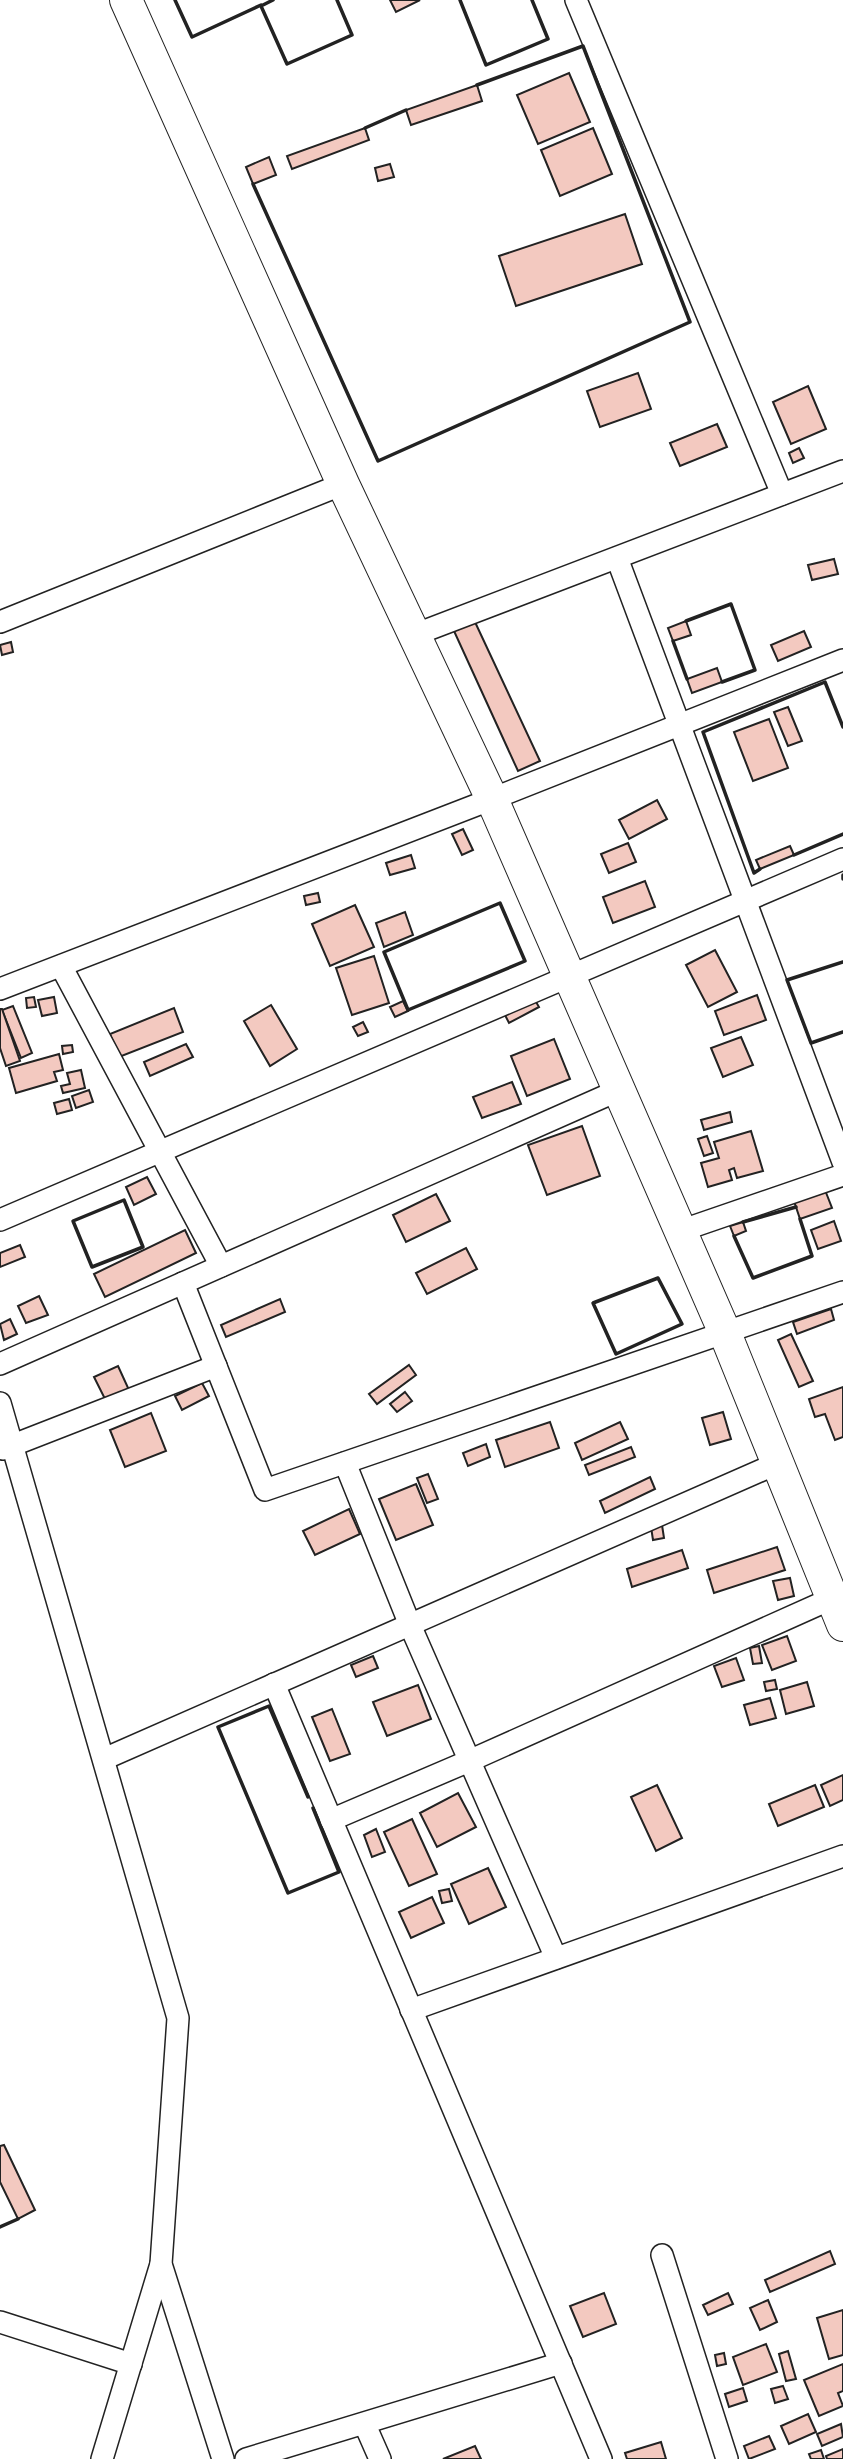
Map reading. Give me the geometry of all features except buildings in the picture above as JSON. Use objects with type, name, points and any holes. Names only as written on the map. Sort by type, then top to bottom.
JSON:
[{"type":"main road","points":[[126,0],[343,484],[492,799],[725,1333],[838,1612]]},
{"type":"street","points":[[576,0],[782,494]]},
{"type":"street","points":[[414,635],[843,471]]},
{"type":"street","points":[[0,622],[343,484]]},
{"type":"street","points":[[617,558],[843,1162]]},
{"type":"street","points":[[0,989],[843,660]]},
{"type":"street","points":[[0,1220],[843,859]]},
{"type":"street","points":[[61,966],[221,1266]]},
{"type":"street","points":[[0,1364],[619,1090]]},
{"type":"street","points":[[680,1231],[843,1175]]},
{"type":"street","points":[[183,1283],[265,1490],[843,1292]]},
{"type":"street","points":[[7,1448],[216,1366]]},
{"type":"street","points":[[0,1403],[7,1448],[104,1759],[178,2018],[162,2264],[102,2459]]},
{"type":"street","points":[[345,1463],[410,1625],[556,1958]]},
{"type":"street","points":[[104,1759],[778,1463]]},
{"type":"street","points":[[331,1820],[838,1612]]},
{"type":"street","points":[[274,1684],[601,2459]]},
{"type":"street","points":[[411,2010],[843,1856]]},
{"type":"street","points":[[662,2255],[727,2459]]},
{"type":"street","points":[[162,2264],[223,2459]]},
{"type":"street","points":[[0,2322],[131,2364]]},
{"type":"street","points":[[246,2459],[365,2425],[561,2363]]},
{"type":"street","points":[[365,2425],[380,2459]]},
{"type":"wall","points":[[175,0],[192,37],[261,5]]},
{"type":"wall","points":[[273,0],[261,6],[287,64],[352,35],[337,0]]},
{"type":"wall","points":[[460,0],[486,65],[548,39],[532,0]]},
{"type":"wall","points":[[253,184],[378,461],[690,322],[583,46],[477,85]]},
{"type":"wall","points":[[365,128],[406,110]]},
{"type":"wall","points":[[686,621],[731,604],[755,670],[722,682]]},
{"type":"wall","points":[[673,641],[687,679]]},
{"type":"wall","points":[[760,869],[754,873],[703,732],[825,682],[843,727]]},
{"type":"wall","points":[[794,855],[843,834]]},
{"type":"wall","points":[[500,903],[525,961],[408,1010],[384,952],[500,903]]},
{"type":"wall","points":[[843,962],[787,980],[811,1043],[843,1032]]},
{"type":"wall","points":[[124,1200],[143,1247],[92,1267],[73,1221],[124,1200]]},
{"type":"wall","points":[[743,1222],[796,1207]]},
{"type":"wall","points":[[734,1236],[753,1278],[812,1256],[800,1219]]},
{"type":"wall","points":[[658,1278],[682,1324],[616,1354],[593,1303],[658,1278]]},
{"type":"wall","points":[[308,1797],[269,1706],[218,1727],[288,1893],[339,1872],[313,1808]]},
{"type":"wall","points":[[0,2227],[18,2219]]}]
